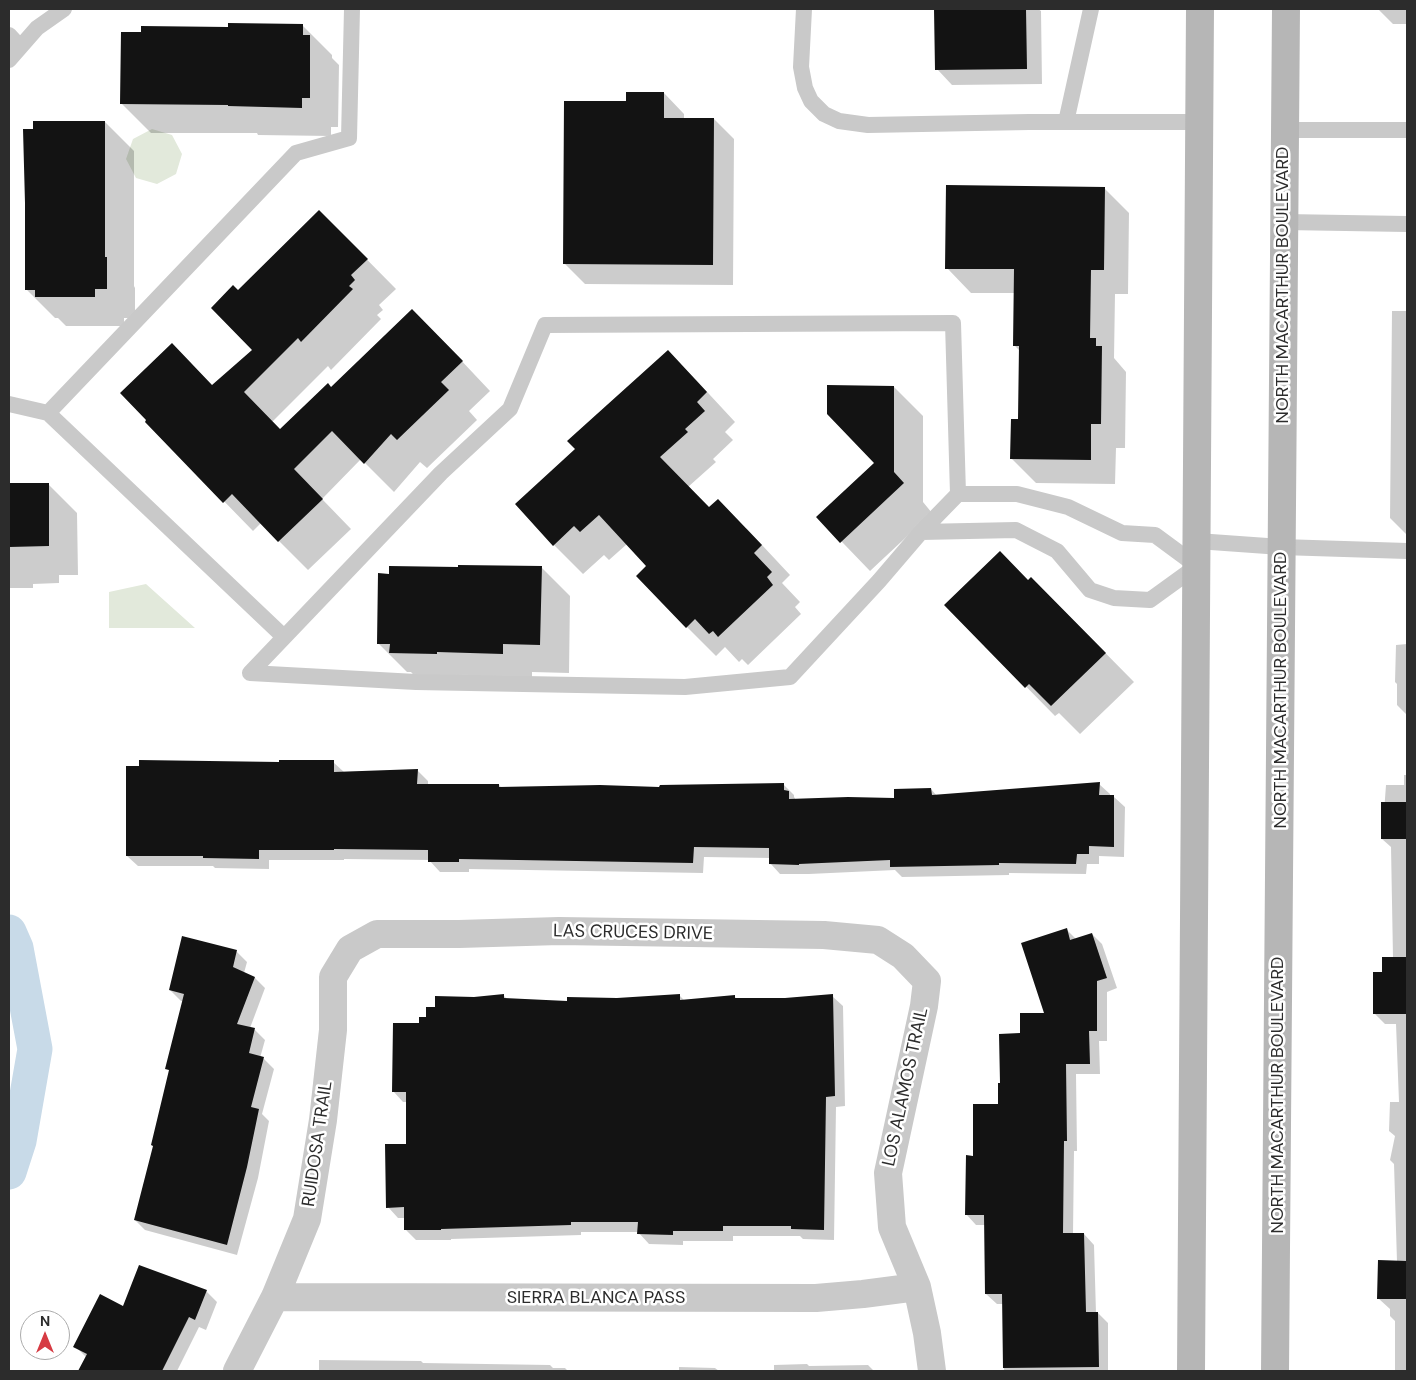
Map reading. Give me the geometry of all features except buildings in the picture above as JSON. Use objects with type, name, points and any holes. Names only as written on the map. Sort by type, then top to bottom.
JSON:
[{"type":"main road","points":[[1191,1371],[1200,9]]},
{"type":"main road","name":"NORTH MACARTHUR BOULEVARD","points":[[1275,1371],[1286,9]]},
{"type":"street","name":"LAS CRUCES DRIVE","points":[[388,934],[559,931],[824,935],[878,940]]},
{"type":"street","name":"RUIDOSA TRAIL","points":[[237,1371],[275,1297],[306,1219],[323,1120],[333,1030],[333,976],[350,949],[376,934],[388,934]]},
{"type":"street","name":"LOS ALAMOS TRAIL","points":[[878,940],[902,956],[927,981],[924,1006],[888,1173],[892,1227],[917,1287],[927,1333],[932,1371]]},
{"type":"street","name":"SIERRA BLANCA PASS","points":[[275,1297],[816,1298],[917,1287]]},
{"type":"lane","points":[[12,47],[64,9]]},
{"type":"lane","points":[[48,413],[296,153],[349,138],[352,9]]},
{"type":"lane","points":[[804,9],[802,67],[805,88],[811,101],[824,114],[839,121],[868,125],[1200,122]]},
{"type":"lane","points":[[1066,122],[1092,9]]},
{"type":"lane","points":[[1285,130],[1407,130]]},
{"type":"lane","points":[[1284,222],[1407,224]]},
{"type":"lane","points":[[958,494],[953,323],[545,325],[510,408],[441,473],[250,673],[416,682],[685,687],[790,677],[879,581],[921,532],[958,494],[1017,494],[1068,507],[1122,533],[1155,535],[1197,553],[1281,547],[1407,551]]},
{"type":"lane","points":[[9,404],[48,413],[284,637]]},
{"type":"lane","points":[[921,532],[1016,530],[1057,551],[1090,590],[1114,598],[1150,600],[1197,553]]},
{"type":"shaded area","points":[[152,129],[172,135],[182,154],[176,174],[157,184],[136,178],[126,159],[133,139]]},
{"type":"shaded area","points":[[146,584],[195,628],[109,628],[109,592]]},
{"type":"waterway","points":[[9,932],[16,948],[35,1049],[19,1141],[9,1172]]}]
